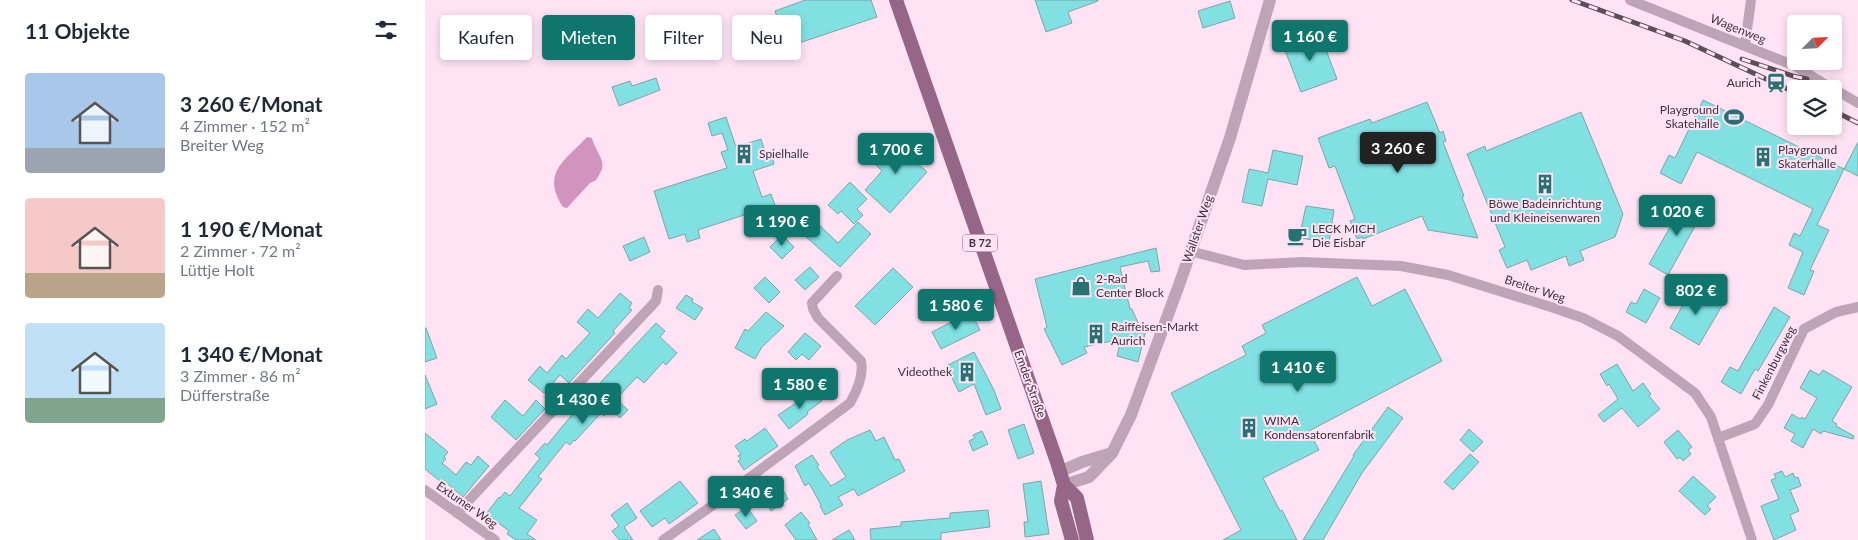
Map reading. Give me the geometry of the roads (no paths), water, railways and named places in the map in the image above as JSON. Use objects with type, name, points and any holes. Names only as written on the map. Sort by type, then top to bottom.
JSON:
[{"type":"main road","name":"Emder Straße","points":[[896,0],[1064,486],[1077,498],[1087,540]]},
{"type":"main road","name":"Emder Straße","points":[[1064,486],[1061,501],[1072,540]]},
{"type":"street","name":"Wallster Weg","points":[[1064,486],[1089,478],[1112,453],[1131,415],[1230,138],[1270,0]]},
{"type":"street","name":"Wagenweg","points":[[1630,0],[1795,66],[1819,80]]},
{"type":"street","points":[[1745,45],[1751,0]]},
{"type":"street","name":"Wagenweg","points":[[1842,94],[1858,103]]},
{"type":"street","name":"Breiter Weg","points":[[1190,251],[1244,265],[1302,262],[1401,266],[1448,275],[1547,305],[1583,318],[1618,336],[1695,393],[1711,417],[1751,540]]},
{"type":"street","points":[[663,540],[850,403],[857,389],[862,371],[861,361],[818,318],[812,303],[837,276]]},
{"type":"street","points":[[457,513],[656,301],[658,290]]},
{"type":"street","name":"Finkenburgweg","points":[[1719,438],[1755,424],[1768,404],[1805,330],[1836,312],[1858,307]]},
{"type":"street","points":[[1059,472],[1081,462],[1112,453]]},
{"type":"street","name":"Extumer Weg","points":[[425,490],[495,540]]},
{"type":"railway","points":[[1572,0],[1685,41],[1787,89]]},
{"type":"railway","points":[[1742,59],[1807,79]]},
{"type":"railway","points":[[1842,115],[1858,123]]},
{"type":"place","name":"Aurich","points":[[1776,83]]},
{"type":"place","name":"Playground Skatehalle","points":[[1734,117]]},
{"type":"place","name":"Spielhalle","points":[[744,154]]},
{"type":"place","name":"Playground Skaterhalle","points":[[1763,157]]},
{"type":"place","name":"Böwe Badeinrichtung und Kleineisenwaren","points":[[1545,184]]},
{"type":"place","name":"LECK MICH Die Eisbar","points":[[1297,236]]},
{"type":"place","name":"2-Rad Center Block","points":[[1081,286]]},
{"type":"place","name":"Raiffeisen-Markt Aurich","points":[[1096,334]]},
{"type":"place","name":"Videothek","points":[[967,372]]},
{"type":"place","name":"WIMA Kondensatorenfabrik","points":[[1249,428]]}]
